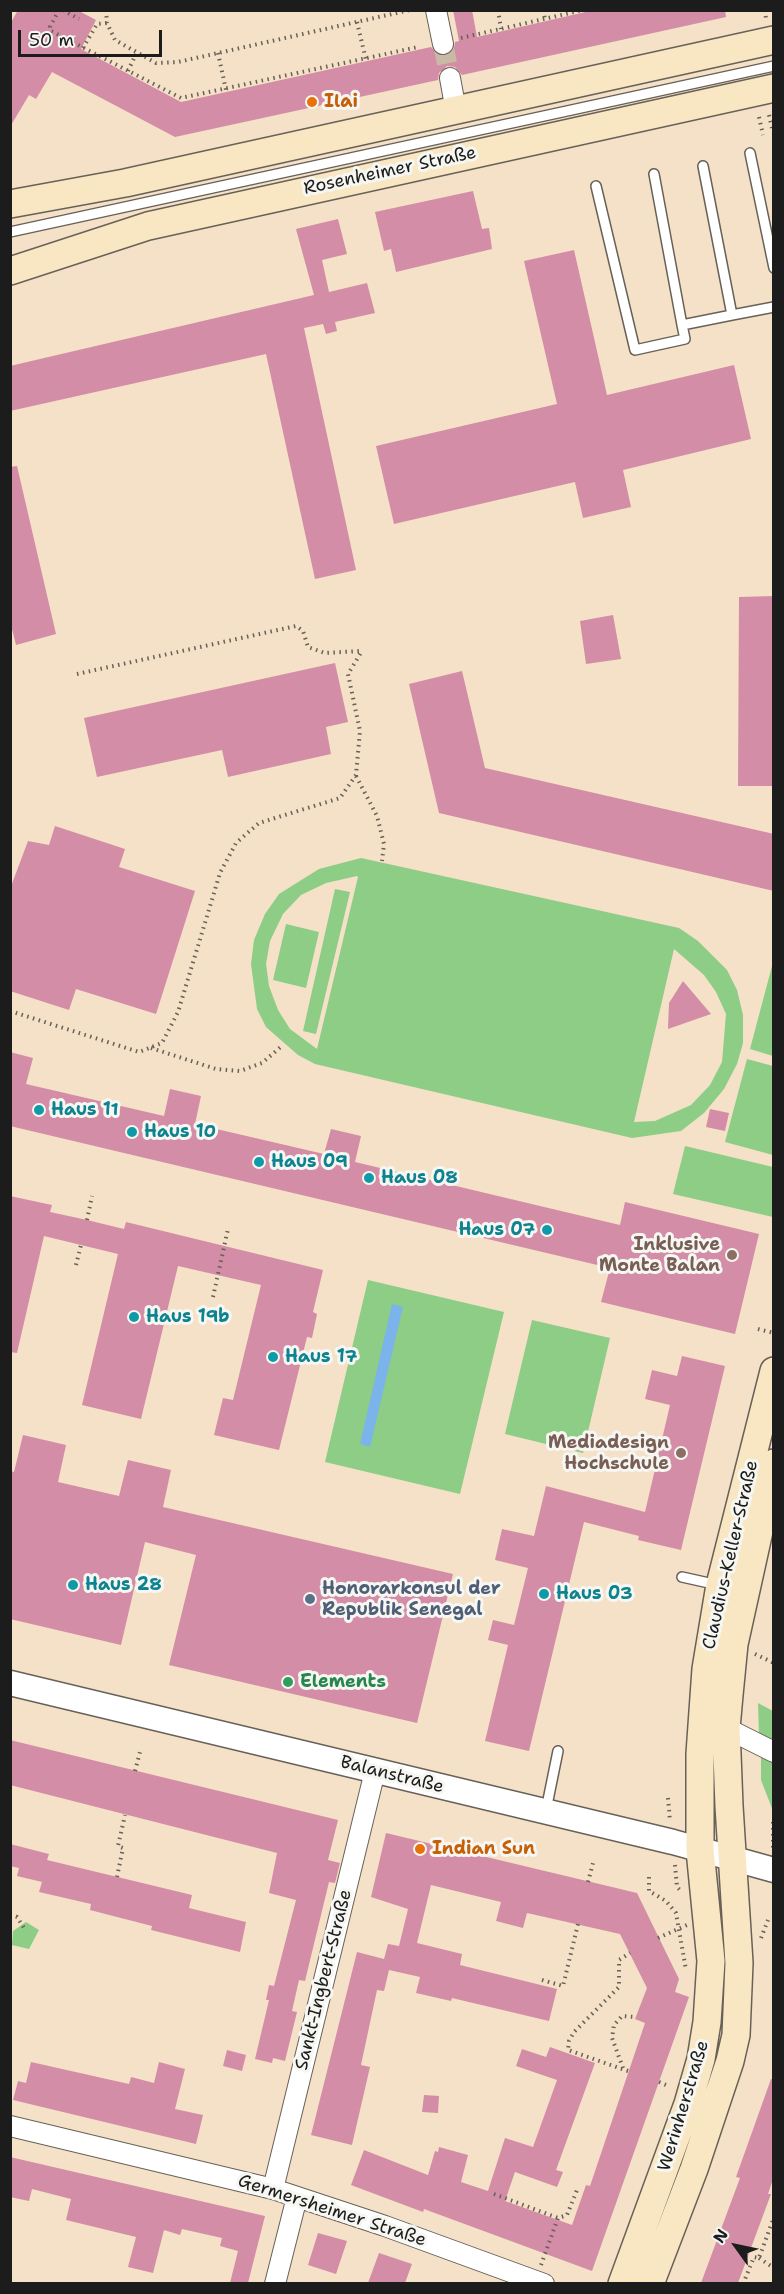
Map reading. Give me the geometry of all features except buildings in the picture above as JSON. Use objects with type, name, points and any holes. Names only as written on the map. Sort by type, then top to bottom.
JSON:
[{"type":"main road","points":[[10,204],[125,183],[456,111],[770,29]]},
{"type":"main road","name":"Rosenheimer Straße","points":[[10,271],[148,226],[774,88]]},
{"type":"main road","name":"Claudius-Keller-Straße","points":[[700,1850],[701,1718],[706,1669],[720,1586],[773,1372]]},
{"type":"main road","name":"Claudius-Keller-Straße","points":[[733,1859],[726,1728],[734,1644],[774,1463]]},
{"type":"main road","name":"Werinherstraße","points":[[622,2283],[668,2162],[701,2059],[710,1996],[711,1961],[700,1850]]},
{"type":"main road","name":"Werinherstraße","points":[[650,2283],[694,2169],[736,2035],[739,1963],[733,1859]]},
{"type":"street","points":[[436,10],[452,41]]},
{"type":"street","points":[[450,78],[456,111]]},
{"type":"street","name":"Balanstraße","points":[[10,1683],[546,1812],[774,1870]]},
{"type":"street","points":[[726,1728],[774,1752]]},
{"type":"street","name":"Sankt-Ingbert-Straße","points":[[273,2189],[375,1771]]},
{"type":"street","name":"Germersheimer Straße","points":[[10,2126],[273,2189],[540,2282]]},
{"type":"street","points":[[275,2283],[297,2197]]},
{"type":"lane","name":"Rosenheimer Straße","points":[[10,232],[774,66]]},
{"type":"lane","points":[[750,153],[774,268]]},
{"type":"lane","points":[[703,166],[732,315]]},
{"type":"lane","points":[[596,186],[635,350],[685,339],[654,174]]},
{"type":"lane","points":[[682,325],[774,307]]},
{"type":"lane","points":[[682,1576],[720,1586]]},
{"type":"lane","points":[[546,1812],[558,1751]]},
{"type":"path","points":[[58,10],[50,27],[51,32],[181,98],[418,48]]},
{"type":"path","points":[[63,10],[79,19]]},
{"type":"path","points":[[106,10],[107,23],[115,40],[136,54],[156,63],[178,62],[410,10]]},
{"type":"path","points":[[498,10],[501,28]]},
{"type":"path","points":[[543,10],[544,19]]},
{"type":"path","points":[[452,41],[583,10]]},
{"type":"path","points":[[765,10],[770,29]]},
{"type":"path","points":[[357,22],[366,60]]},
{"type":"path","points":[[83,48],[97,24],[107,23]]},
{"type":"path","points":[[218,53],[226,90]]},
{"type":"path","points":[[128,71],[136,54]]},
{"type":"path","points":[[769,115],[773,128]]},
{"type":"path","points":[[759,117],[763,135]]},
{"type":"path","points":[[10,1011],[139,1052],[162,1043],[173,1026],[220,873],[236,843],[260,823],[340,798],[356,775],[360,731],[348,674],[362,651],[325,653],[308,647],[303,631],[296,626],[77,674]]},
{"type":"path","points":[[356,775],[377,816],[384,844],[382,861]]},
{"type":"path","points":[[150,1048],[216,1069],[240,1071],[262,1063],[283,1045]]},
{"type":"path","points":[[87,1220],[92,1196]]},
{"type":"path","points":[[213,1297],[228,1229]]},
{"type":"path","points":[[76,1265],[81,1245]]},
{"type":"path","points":[[758,1329],[774,1333]]},
{"type":"path","points":[[755,1654],[774,1663]]},
{"type":"path","points":[[135,1771],[140,1752]]},
{"type":"path","points":[[117,1876],[123,1848],[118,1846],[125,1815]]},
{"type":"path","points":[[588,1882],[593,1863]]},
{"type":"path","points":[[649,1877],[649,1891],[666,1901],[676,1913],[686,1973],[692,1976]]},
{"type":"path","points":[[10,1915],[17,1917],[26,1931]]},
{"type":"path","points":[[542,1980],[563,1986],[578,1924]]},
{"type":"path","points":[[658,1938],[678,1927],[693,1924]]},
{"type":"path","points":[[630,1953],[619,1960],[619,1987],[574,2032],[568,2041],[568,2049],[625,2070],[612,2038],[614,2025],[622,2016],[636,2017]]},
{"type":"path","points":[[659,2082],[666,2085]]},
{"type":"path","points":[[494,2194],[558,2218],[567,2215],[576,2190]]},
{"type":"path","points":[[759,2258],[774,2217]]},
{"type":"path","points":[[540,2282],[558,2218]]},
{"type":"path","points":[[743,2283],[754,2256],[774,2268]]},
{"type":"green space","points":[[361,858],[679,928],[698,941],[727,970],[737,990],[743,1015],[743,1043],[737,1064],[724,1089],[704,1113],[681,1131],[632,1138],[315,1064],[298,1055],[266,1027],[257,1009],[251,964],[254,940],[265,914],[279,894],[319,869]],"holes":[[[358,877],[317,1049],[290,1029],[278,1010],[269,986],[266,964],[270,941],[283,914],[301,895],[326,883]],[[674,949],[704,975],[716,992],[726,1014],[722,1062],[710,1085],[691,1105],[655,1121],[634,1122]]]},
{"type":"green space","points":[[335,889],[350,892],[316,1034],[303,1031]]},
{"type":"green space","points":[[286,924],[319,932],[306,988],[273,980]]},
{"type":"green space","points":[[772,966],[774,967],[773,1056],[750,1049]]},
{"type":"green space","points":[[747,1059],[773,1066],[773,1155],[725,1142]]},
{"type":"green space","points":[[685,1146],[773,1167],[773,1217],[673,1194]]},
{"type":"green space","points":[[368,1280],[504,1312],[460,1494],[325,1462]]},
{"type":"green space","points":[[532,1320],[610,1338],[583,1453],[505,1434]]},
{"type":"green space","points":[[758,1703],[773,1711],[773,1743],[759,1735]]},
{"type":"green space","points":[[761,1754],[773,1761],[773,1811],[761,1780]]},
{"type":"green space","points":[[26,1922],[39,1930],[29,1949],[12,1945],[13,1931]]},
{"type":"water","points":[[392,1304],[403,1307],[370,1447],[360,1444]]},
{"type":"tunnel","points":[[443,44],[450,78]]},
{"type":"place","name":"Ilai","points":[[312,102]]},
{"type":"place","name":"Haus 11","points":[[39,1110]]},
{"type":"place","name":"Haus 10","points":[[132,1132]]},
{"type":"place","name":"Haus 09","points":[[259,1162]]},
{"type":"place","name":"Haus 08","points":[[369,1178]]},
{"type":"place","name":"Haus 07","points":[[547,1230]]},
{"type":"place","name":"Inklusive Monte Balan","points":[[732,1255]]},
{"type":"place","name":"Haus 19b","points":[[134,1317]]},
{"type":"place","name":"Haus 17","points":[[273,1357]]},
{"type":"place","name":"Mediadesign Hochschule","points":[[681,1453]]},
{"type":"place","name":"Haus 28","points":[[73,1585]]},
{"type":"place","name":"Haus 03","points":[[544,1594]]},
{"type":"place","name":"Honorarkonsul der Republik Senegal","points":[[310,1599]]},
{"type":"place","name":"Elements","points":[[288,1682]]},
{"type":"place","name":"Indian Sun","points":[[420,1849]]}]
